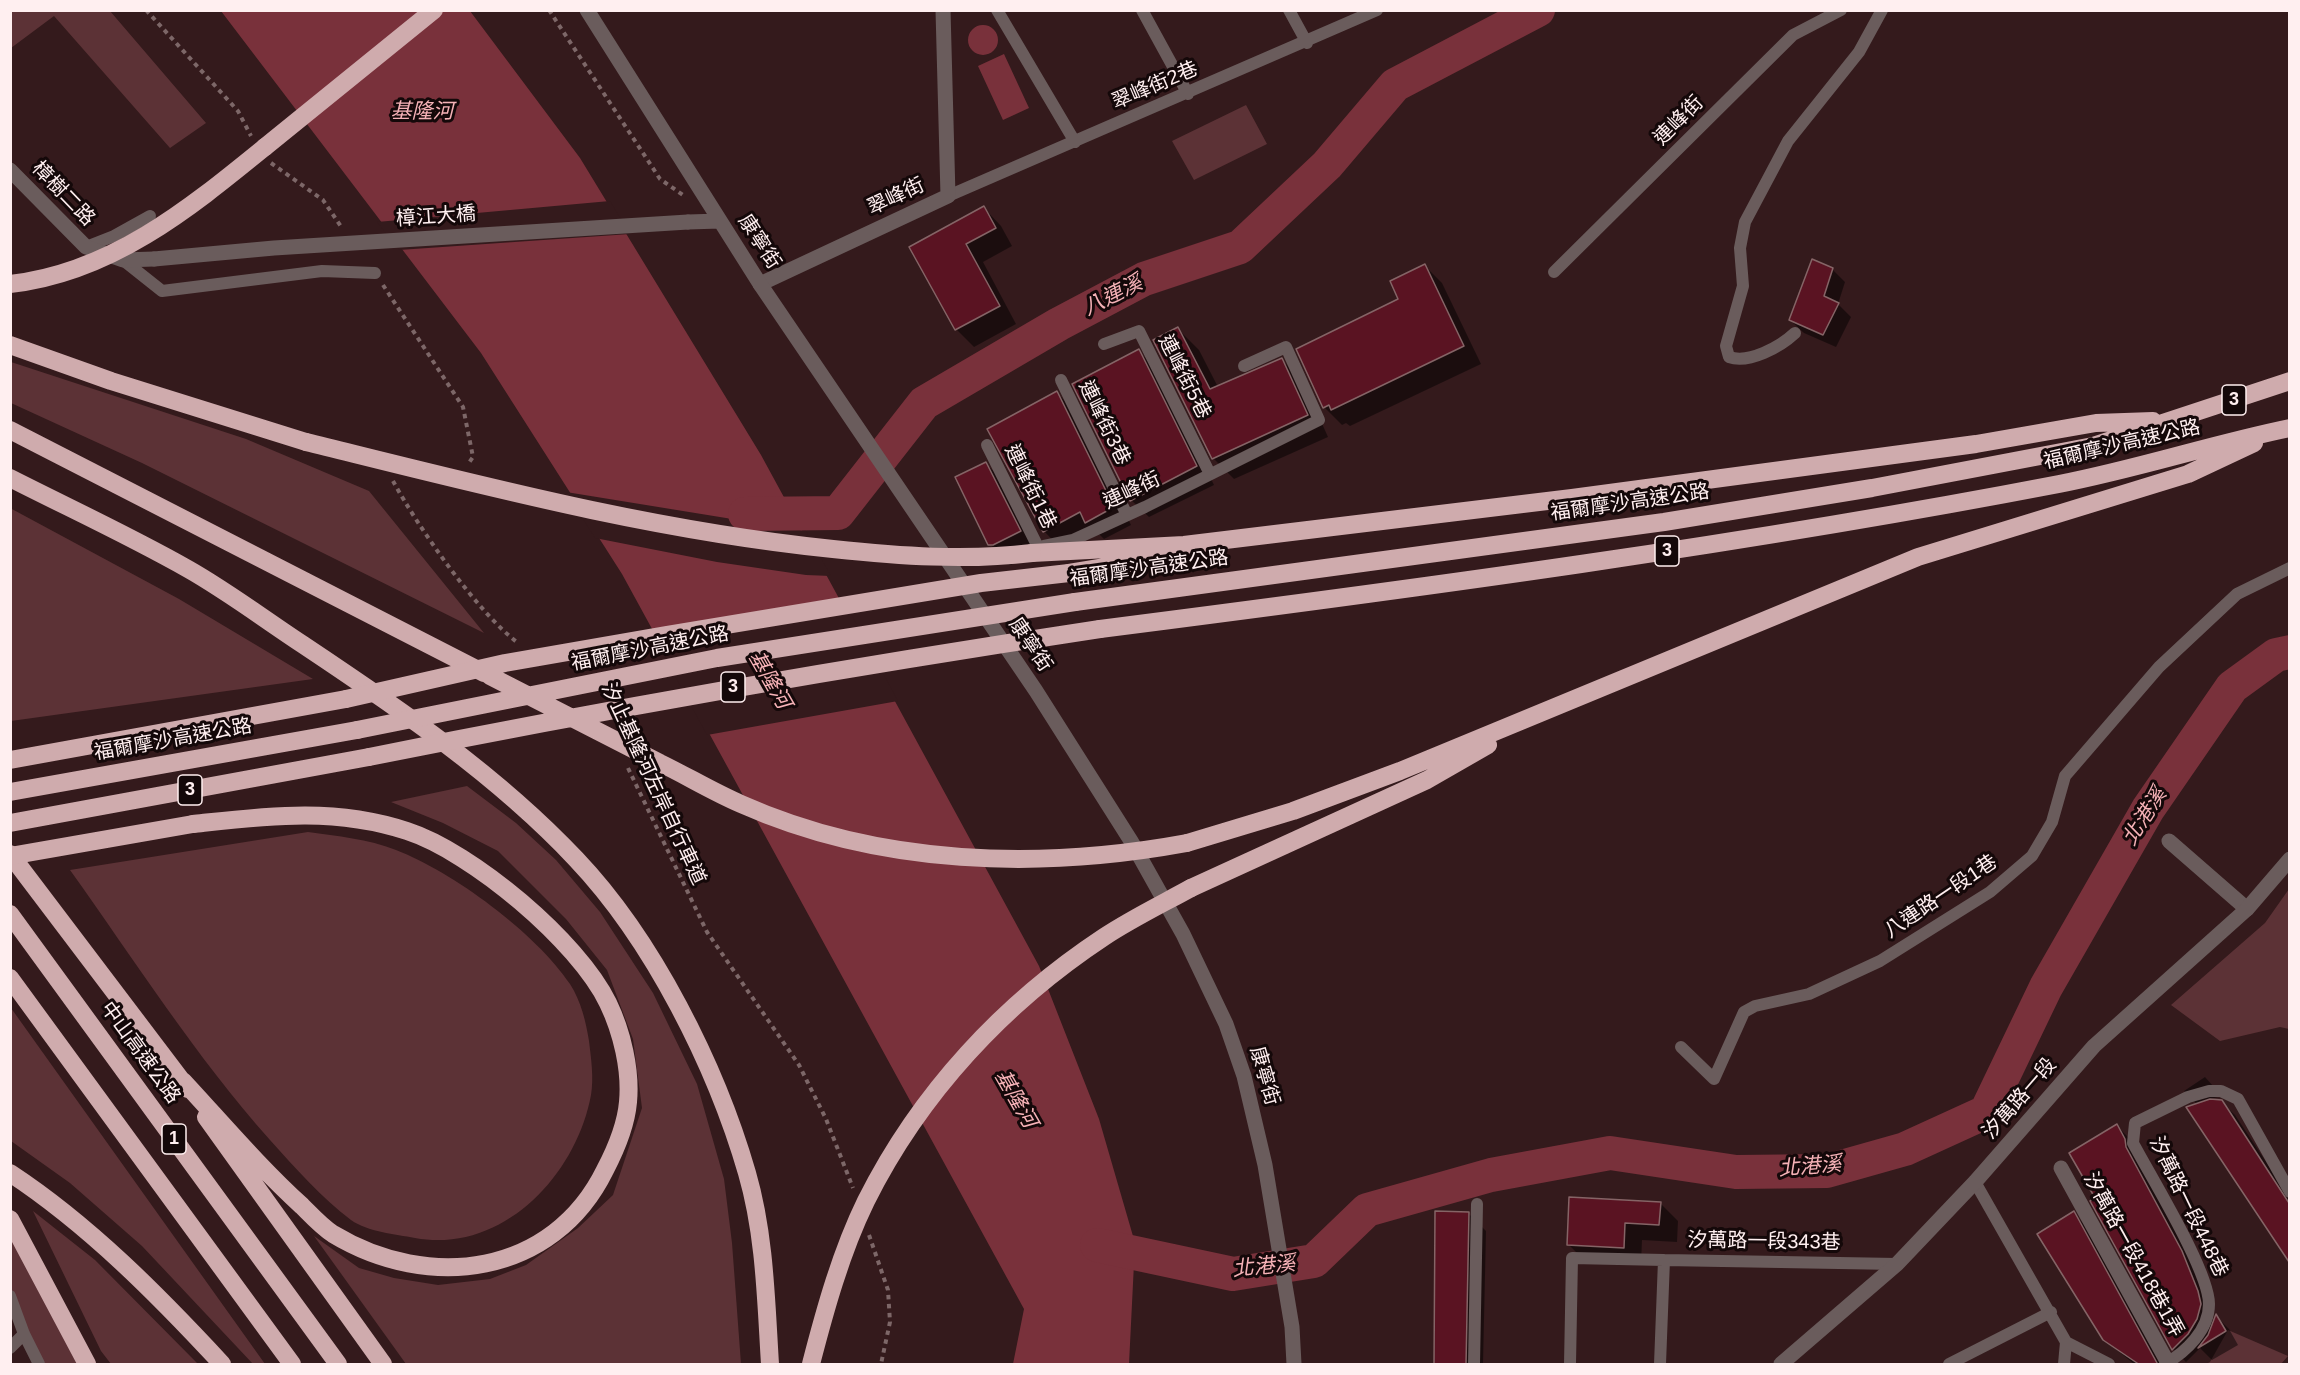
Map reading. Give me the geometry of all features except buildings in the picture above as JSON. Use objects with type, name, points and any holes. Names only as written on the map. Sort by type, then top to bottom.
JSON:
[{"type":"highway","points":[[10,284],[76,270],[145,237],[214,189],[434,10]]},
{"type":"highway","points":[[10,345],[111,381],[306,442],[567,506],[751,541],[862,552],[989,559],[1035,550],[1184,545],[1584,497],[1976,444],[2096,423],[2179,420]]},
{"type":"highway","name":"福爾摩沙高速公路","points":[[10,792],[357,730],[717,658],[1075,602],[1618,528],[1860,490],[2093,446],[2179,420],[2289,381]]},
{"type":"highway","name":"福爾摩沙高速公路","points":[[10,823],[369,757],[626,706],[849,667],[1100,629],[1518,573],[1799,530],[2062,483],[2229,449],[2285,429]]},
{"type":"highway","points":[[10,430],[742,804],[827,834],[911,851],[1003,861],[1135,853],[1187,843],[1293,811],[1555,708],[1918,557],[2188,474],[2229,449]]},
{"type":"highway","points":[[10,478],[190,569],[371,690],[492,780],[577,860],[627,922],[689,1024],[722,1098],[748,1176],[761,1242],[770,1365]]},
{"type":"highway","points":[[10,760],[346,699],[505,663],[981,583],[1130,564],[1184,545]]},
{"type":"highway","points":[[811,1365],[826,1306],[866,1202],[920,1111],[975,1043],[1034,989],[1104,937],[1191,888],[1427,780],[1555,708]]},
{"type":"highway","points":[[290,814],[343,817],[408,831],[462,857],[513,894],[568,947],[608,1002],[625,1053],[628,1102],[617,1146],[596,1188],[571,1220],[542,1242],[507,1258],[459,1269],[429,1268],[385,1260],[331,1233],[266,1174],[183,1081],[10,855],[193,824],[290,814]]},
{"type":"highway","name":"中山高速公路","points":[[10,914],[338,1365]]},
{"type":"highway","name":"1","points":[[10,978],[292,1365]]},
{"type":"highway","points":[[183,1081],[223,1144],[383,1365]]},
{"type":"highway","points":[[10,1173],[34,1189],[128,1267],[222,1365]]},
{"type":"highway","points":[[10,1219],[87,1365]]},
{"type":"street","name":"康寧街","points":[[587,10],[760,284],[1036,691],[1131,841],[1183,934],[1226,1024],[1244,1076],[1265,1165],[1292,1327],[1294,1365]]},
{"type":"street","name":"翠峰街","points":[[760,284],[948,196],[943,10]]},
{"type":"street","name":"樟樹二路","points":[[10,170],[86,247],[123,260],[154,259]]},
{"type":"street","name":"樟江大橋","points":[[154,259],[274,248],[720,221]]},
{"type":"street","points":[[2169,841],[2247,909]]},
{"type":"street","name":"汐萬路一段","points":[[1781,1365],[1897,1264],[1975,1182],[2094,1046],[2247,909],[2289,859]]},
{"type":"street","name":"汐萬路一段418巷1弄","points":[[2061,1168],[2167,1364]]},
{"type":"lane","points":[[997,10],[1075,142]]},
{"type":"lane","points":[[1142,10],[1188,94]]},
{"type":"lane","points":[[1289,10],[1307,43]]},
{"type":"lane","name":"翠峰街2巷","points":[[948,196],[1307,43],[1377,10]]},
{"type":"lane","name":"連峰街","points":[[1554,272],[1793,35],[1840,10]]},
{"type":"lane","points":[[1795,333],[1784,343],[1759,354],[1739,361],[1729,357],[1726,346],[1743,286],[1740,248],[1744,222],[1788,141],[1859,52],[1882,10]]},
{"type":"lane","points":[[86,247],[114,236],[150,216]]},
{"type":"lane","points":[[123,260],[162,291],[322,271],[375,273]]},
{"type":"lane","name":"連峰街5巷","points":[[1104,344],[1139,331],[1210,474]]},
{"type":"lane","name":"連峰街","points":[[948,563],[1035,550],[1073,540],[1319,420],[1286,347],[1244,366]]},
{"type":"lane","name":"連峰街3巷","points":[[1061,380],[1127,515]]},
{"type":"lane","name":"連峰街1巷","points":[[987,445],[1035,550]]},
{"type":"lane","name":"八連路一段1巷","points":[[1682,1047],[1714,1079],[1744,1012],[1755,1006],[1809,994],[1880,961],[1990,892],[2032,856],[2052,822],[2065,776],[2159,667],[2237,594],[2289,568]]},
{"type":"lane","name":"汐萬路一段448巷","points":[[2167,1364],[2195,1341],[2207,1316],[2208,1292],[2203,1275],[2133,1143],[2134,1123],[2188,1096],[2209,1090],[2221,1091],[2238,1099],[2289,1192]]},
{"type":"lane","points":[[1975,1182],[2066,1342],[2064,1365]]},
{"type":"lane","points":[[1474,1365],[1477,1204]]},
{"type":"lane","points":[[1570,1365],[1572,1258],[1664,1260]]},
{"type":"lane","name":"汐萬路一段343巷","points":[[1660,1365],[1664,1260],[1897,1264]]},
{"type":"lane","points":[[10,1296],[24,1334],[39,1365]]},
{"type":"lane","points":[[1949,1365],[2051,1312]]},
{"type":"lane","points":[[10,1348],[24,1334]]},
{"type":"lane","points":[[2066,1342],[2109,1365]]},
{"type":"path","points":[[146,10],[238,111],[252,138]]},
{"type":"path","points":[[549,10],[660,179],[686,197]]},
{"type":"path","points":[[262,156],[323,200]]},
{"type":"path","points":[[375,273],[463,407],[473,457],[470,464],[463,467]]},
{"type":"path","points":[[391,477],[402,498],[492,620],[526,647]]},
{"type":"path","name":"汐止基隆河左岸自行車道","points":[[628,767],[707,932],[799,1065],[826,1119],[856,1195]]},
{"type":"path","points":[[867,1227],[888,1290],[890,1322],[881,1365]]},
{"type":"shaded area","points":[[11,10],[110,11],[206,123],[170,148],[54,16],[11,48]]},
{"type":"shaded area","points":[[1246,105],[1267,144],[1194,180],[1172,141]]},
{"type":"shaded area","points":[[11,362],[246,439],[369,491],[484,633],[142,463],[11,403]]},
{"type":"shaded area","points":[[10,508],[179,599],[313,679],[11,721]]},
{"type":"shaded area","points":[[467,786],[516,823],[556,860],[600,912],[653,993],[697,1084],[724,1179],[732,1243],[741,1364],[406,1364],[314,1236],[359,1268],[394,1278],[438,1285],[490,1279],[526,1265],[578,1228],[613,1195],[642,1108],[633,1039],[607,970],[566,919],[498,851],[443,823],[391,802]]},
{"type":"shaded area","points":[[308,832],[352,838],[385,846],[442,873],[492,906],[515,925],[555,965],[570,984],[580,1004],[589,1041],[592,1068],[591,1095],[583,1125],[569,1154],[552,1180],[530,1203],[505,1221],[477,1234],[447,1240],[415,1238],[365,1227],[340,1211],[289,1161],[217,1076],[70,870]]},
{"type":"shaded area","points":[[2289,889],[2289,1029],[2280,1027],[2220,1041],[2171,1005],[2265,923]]},
{"type":"shaded area","points":[[10,1008],[265,1364],[253,1364],[142,1246],[70,1183],[11,1141]]},
{"type":"shaded area","points":[[33,1211],[95,1260],[198,1364],[111,1364],[101,1351]]},
{"type":"shaded area","points":[[10,1219],[87,1364],[38,1364],[11,1296]]},
{"type":"shaded area","points":[[2228,1330],[2288,1356],[2281,1364],[2206,1364],[2210,1362]]},
{"type":"water","name":"基隆河","points":[[221,11],[470,11],[580,158],[761,455],[1039,966],[1099,1119],[1135,1243],[1129,1364],[1013,1364],[1024,1309],[622,574],[481,353]]},
{"type":"water","points":[[983,25],[994,29],[998,40],[994,51],[983,55],[972,51],[968,40],[972,29]]},
{"type":"water","points":[[1004,54],[1029,108],[1003,120],[978,66]]},
{"type":"pier","points":[[610,201],[630,234],[399,250],[377,222]]},
{"type":"pier","points":[[566,492],[806,531],[831,576],[806,575],[717,562],[595,538]]},
{"type":"pier","points":[[850,612],[898,701],[707,735],[657,643]]},
{"type":"waterway","name":"八連溪","points":[[745,514],[838,513],[924,403],[1059,324],[1144,279],[1240,247],[1327,165],[1395,85],[1538,10]]},
{"type":"waterway","name":"北港溪","points":[[1097,1245],[1233,1274],[1314,1261],[1367,1210],[1491,1175],[1610,1153],[1736,1172],[1827,1171],[1905,1149],[1986,1112],[2046,987],[2148,809],[2232,687],[2276,655],[2290,652]]}]
